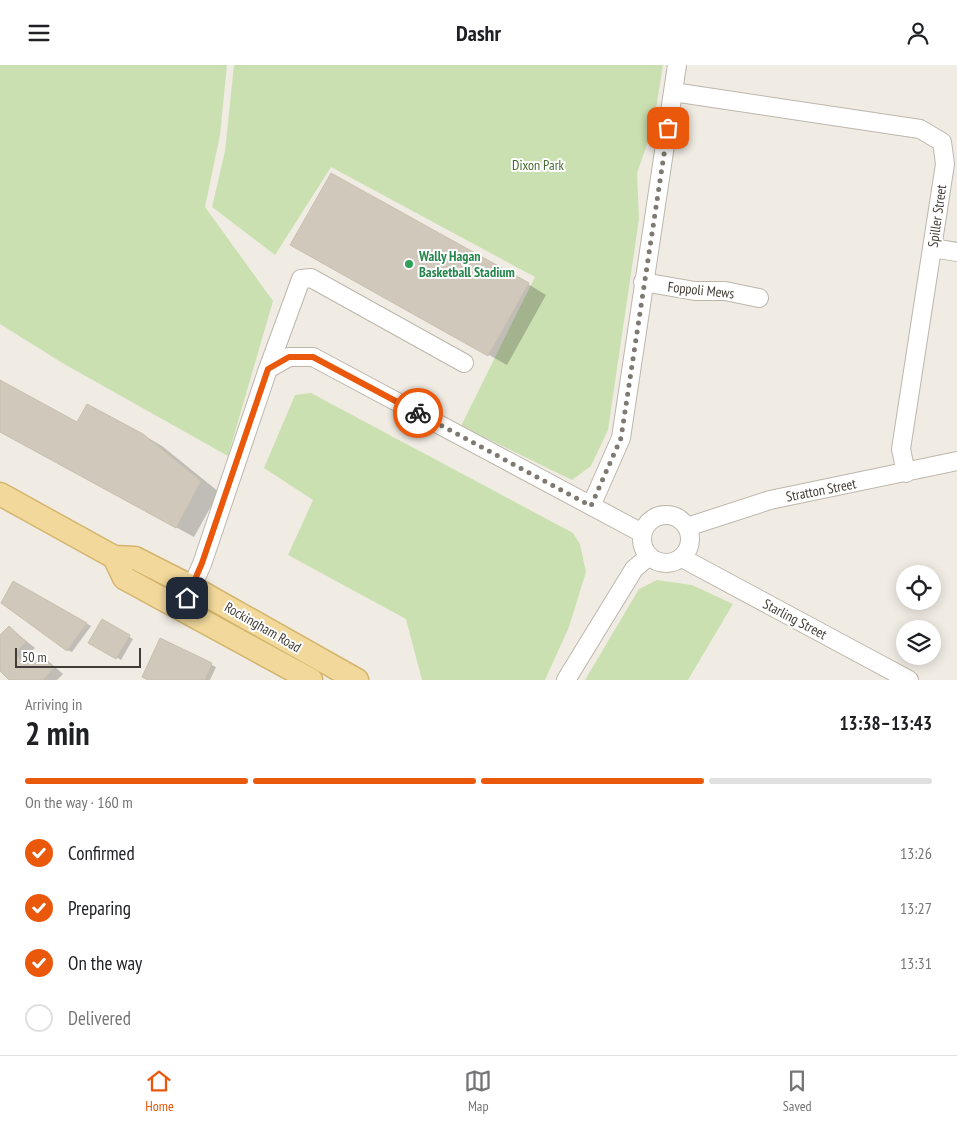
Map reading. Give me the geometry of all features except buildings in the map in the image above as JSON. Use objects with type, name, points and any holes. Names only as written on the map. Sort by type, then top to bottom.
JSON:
[{"type":"main road","name":"Rockingham Road","points":[[0,494],[114,557],[134,558],[192,587],[357,680]]},
{"type":"main road","name":"Rockingham Road","points":[[114,557],[124,577],[311,680]]},
{"type":"street","points":[[591,506],[621,438],[677,65]]},
{"type":"street","name":"Spiller Street","points":[[673,92],[920,129],[942,142],[945,164],[901,449],[906,473]]},
{"type":"street","points":[[932,248],[957,252]]},
{"type":"street","points":[[182,609],[202,563],[268,369],[301,279],[311,278],[464,363]]},
{"type":"street","name":"Foppoli Mews","points":[[643,282],[695,291],[726,291],[759,298]]},
{"type":"street","points":[[268,369],[289,357],[313,357],[642,533]]},
{"type":"street","name":"Stratton Street","points":[[687,527],[770,500],[957,461]]},
{"type":"street","points":[[667,515],[675,516],[687,527],[690,543],[682,558],[669,563],[654,561],[648,557],[641,541],[642,533],[651,519],[667,515]]},
{"type":"street","points":[[566,680],[634,569],[648,557]]},
{"type":"street","name":"Starling Street","points":[[682,558],[909,680]]},
{"type":"green space","points":[[0,65],[227,65],[220,135],[205,207],[273,301],[228,456],[64,364],[0,324]]},
{"type":"green space","name":"Dixon Park","points":[[234,65],[663,65],[653,128],[637,173],[639,219],[608,430],[591,466],[572,480],[461,426],[535,277],[331,167],[275,255],[212,207],[225,151]]},
{"type":"green space","points":[[311,393],[573,533],[580,544],[586,572],[569,627],[545,680],[422,680],[406,619],[288,555],[313,500],[264,468],[295,395]]},
{"type":"green space","points":[[657,580],[692,585],[733,604],[688,680],[585,680],[639,589]]},
{"type":"way so far","points":[[418,413],[591,506],[621,438],[643,282],[668,128]]},
{"type":"place","name":"Wally Hagan Basketball Stadium","points":[[409,264]]},
{"type":"route","points":[[187,598],[202,563],[268,369],[289,357],[313,357],[418,413]]}]
